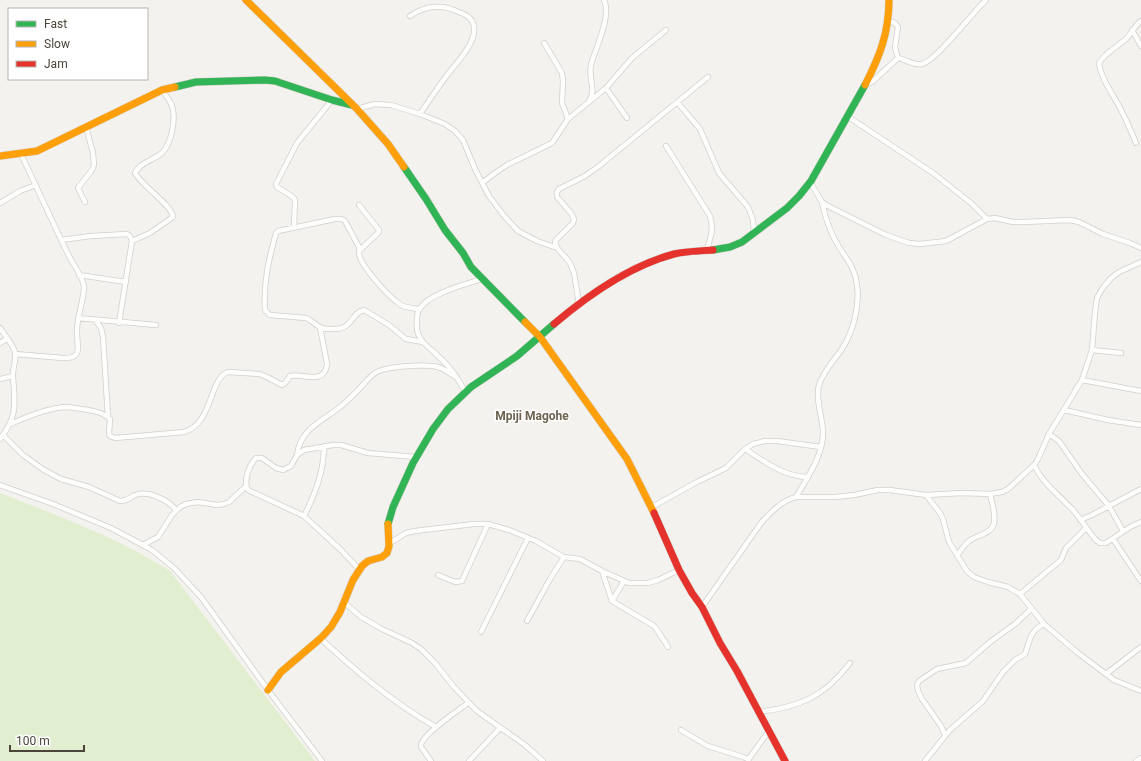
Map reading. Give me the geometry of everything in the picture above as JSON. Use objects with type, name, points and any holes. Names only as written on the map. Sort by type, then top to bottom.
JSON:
[{"type":"street","points":[[246,0],[355,107],[388,144],[426,198],[445,230],[463,253],[471,267],[540,337],[620,448],[652,507],[679,570],[702,607],[768,732],[785,761]]},
{"type":"street","points":[[587,104],[593,94],[590,69],[603,28],[606,13],[606,4],[604,0]]},
{"type":"street","points":[[268,690],[275,679],[286,667],[320,638],[338,618],[352,582],[359,569],[367,561],[385,555],[389,549],[390,543],[387,530],[388,520],[398,494],[416,457],[441,417],[465,391],[513,359],[580,304],[626,275],[651,262],[679,253],[719,250],[742,242],[793,203],[810,182],[864,86],[882,47],[888,21],[889,0]]},
{"type":"street","points":[[898,58],[921,65],[926,62],[943,47],[986,0]]},
{"type":"street","points":[[410,16],[419,10],[441,6],[462,13],[470,18],[473,23],[474,34],[465,53],[420,114]]},
{"type":"street","points":[[888,21],[895,23],[898,27],[895,46],[898,58]]},
{"type":"street","points":[[1136,143],[1103,76],[1099,63],[1107,54],[1128,38],[1132,30],[1141,21]]},
{"type":"street","points":[[482,183],[507,165],[552,143],[568,119],[606,88],[632,58],[666,30]]},
{"type":"street","points":[[1132,30],[1141,46]]},
{"type":"street","points":[[544,43],[562,73],[562,103],[568,119]]},
{"type":"street","points":[[465,53],[467,60]]},
{"type":"street","points":[[864,86],[872,82],[898,58]]},
{"type":"street","points":[[580,304],[574,274],[570,263],[555,245],[556,240],[574,219],[571,213],[557,197],[557,192],[559,189],[585,176],[599,166],[642,129],[708,77]]},
{"type":"street","points":[[0,156],[37,151],[162,90],[196,82],[275,81],[355,107],[380,103],[391,105],[445,124],[459,135],[466,146],[482,183],[497,208],[518,231],[537,241],[557,248]]},
{"type":"street","points":[[606,88],[627,118]]},
{"type":"street","points":[[132,241],[150,232],[173,217],[172,212],[135,173],[136,169],[163,152],[173,128],[174,115],[172,106],[162,90]]},
{"type":"street","points":[[294,227],[295,200],[293,197],[277,187],[276,184],[297,143],[332,100]]},
{"type":"street","points":[[678,102],[700,129],[719,173],[748,207],[753,220],[754,234]]},
{"type":"street","points":[[847,116],[933,173],[971,203],[987,219]]},
{"type":"street","points":[[85,202],[78,188],[92,170],[94,160],[86,127]]},
{"type":"street","points":[[666,146],[710,216],[712,234],[706,251]]},
{"type":"street","points":[[15,354],[72,358],[78,351],[78,318],[84,288],[21,154]]},
{"type":"street","points":[[796,497],[815,462],[823,434],[818,387],[827,368],[847,340],[855,316],[858,293],[854,270],[833,235],[822,202],[810,182]]},
{"type":"street","points":[[0,204],[20,191],[36,184]]},
{"type":"street","points":[[822,202],[886,235],[909,243],[920,244],[946,241],[987,219],[995,218],[1018,222],[1070,220],[1079,222],[1103,234],[1141,248]]},
{"type":"street","points":[[359,205],[379,230],[379,232],[360,249],[358,255],[360,259],[386,293],[402,306],[419,309]]},
{"type":"street","points":[[360,249],[345,221],[342,219],[294,227],[281,230],[276,233],[265,279],[265,310],[270,315],[306,318],[320,327],[338,329],[345,327],[359,312],[364,310],[389,325],[406,339],[423,342]]},
{"type":"street","points":[[61,240],[91,236],[127,234],[130,236],[132,241],[119,323]]},
{"type":"street","points":[[702,607],[761,523],[783,503],[796,497],[848,496],[878,490],[890,490],[926,495],[962,493],[996,494],[1008,489],[1034,465],[1049,434],[1082,380],[1092,350],[1097,298],[1102,289],[1111,278],[1119,272],[1141,262]]},
{"type":"street","points":[[79,275],[126,282]]},
{"type":"street","points":[[465,391],[449,367],[423,342],[416,328],[419,309],[424,303],[453,288],[482,279]]},
{"type":"street","points":[[78,318],[119,323],[156,325]]},
{"type":"street","points":[[96,320],[101,328],[103,337],[108,417],[110,423],[109,433],[110,436],[116,438],[184,432],[193,429],[198,425],[205,413],[218,381],[224,373],[259,374],[282,385],[290,376],[297,375],[312,378],[324,373],[327,370],[327,364],[320,327]]},
{"type":"street","points":[[0,328],[15,354],[13,376],[16,406],[10,424],[2,437],[35,465],[61,478],[89,487],[120,501],[125,501],[141,494],[159,498],[170,503],[176,510]]},
{"type":"street","points":[[0,343],[7,339]]},
{"type":"street","points":[[1092,350],[1121,353]]},
{"type":"street","points":[[359,569],[340,549],[304,516],[252,493],[246,486],[245,482],[252,464],[256,458],[262,458],[276,468],[283,470],[291,466],[297,455],[298,446],[301,440],[310,428],[340,408],[352,397],[368,378],[382,370],[429,366],[444,369],[457,378]]},
{"type":"street","points":[[0,379],[13,376]]},
{"type":"street","points":[[1082,380],[1141,391]]},
{"type":"street","points":[[10,424],[44,411],[66,407],[93,410],[108,417]]},
{"type":"street","points":[[1064,410],[1108,420],[1141,425]]},
{"type":"street","points":[[1049,434],[1059,441],[1082,474],[1109,506],[1123,531]]},
{"type":"street","points":[[652,507],[726,468],[745,448],[753,444],[765,441],[793,442],[820,447]]},
{"type":"street","points":[[297,455],[308,449],[341,445],[368,453],[416,457]]},
{"type":"street","points":[[304,516],[319,482],[324,458],[324,446]]},
{"type":"street","points":[[745,448],[775,467],[788,473],[799,477],[808,476]]},
{"type":"street","points":[[1034,465],[1049,488],[1068,505],[1100,543],[1106,543],[1123,531],[1141,522]]},
{"type":"street","points":[[0,485],[77,513],[143,545],[174,568],[193,587],[322,761]]},
{"type":"street","points":[[143,545],[158,538],[176,510],[186,504],[198,502],[217,505],[224,504],[229,502],[246,486]]},
{"type":"street","points":[[1080,520],[1141,488]]},
{"type":"street","points":[[957,556],[963,546],[969,541],[992,528],[994,516],[990,494]]},
{"type":"street","points":[[926,495],[940,513],[949,542],[967,571],[974,577],[1008,587],[1020,594],[1044,624],[1078,653],[1114,680],[1141,692]]},
{"type":"street","points":[[390,543],[406,533],[414,531],[463,525],[488,524],[528,538],[564,557],[580,559],[624,581],[638,584],[648,583],[679,570]]},
{"type":"street","points":[[438,575],[455,582],[462,581],[488,524]]},
{"type":"street","points":[[1020,594],[1061,560],[1066,548],[1086,528]]},
{"type":"street","points":[[481,632],[528,538]]},
{"type":"street","points":[[1112,539],[1141,581]]},
{"type":"street","points":[[527,621],[564,557]]},
{"type":"street","points":[[602,571],[612,601],[654,626],[668,647]]},
{"type":"street","points":[[612,601],[624,581]]},
{"type":"street","points":[[345,603],[361,617],[421,649],[435,663],[468,703],[485,718],[525,745],[543,761]]},
{"type":"street","points":[[946,735],[922,700],[917,685],[919,681],[937,669],[966,663],[990,642],[1016,624],[1031,609]]},
{"type":"street","points":[[925,761],[958,722],[983,701],[1003,672],[1026,652],[1033,633],[1044,624]]},
{"type":"street","points":[[320,638],[381,692],[436,728]]},
{"type":"street","points":[[1106,674],[1141,647]]},
{"type":"street","points":[[758,712],[782,709],[799,704],[815,696],[834,682],[850,664]]},
{"type":"street","points":[[431,761],[424,752],[421,744],[422,741],[468,703]]},
{"type":"street","points":[[469,761],[500,728]]},
{"type":"street","points":[[681,730],[708,746],[748,760],[768,732]]},
{"type":"street","points":[[1136,761],[1141,758]]},
{"type":"green space","points":[[0,493],[108,537],[170,571],[315,761],[0,761]]},
{"type":"traffic: fast","points":[[175,87],[196,82],[275,81],[352,105]]},
{"type":"traffic: fast","points":[[713,250],[730,247],[742,242],[787,208],[799,196],[811,181],[865,85]]},
{"type":"traffic: fast","points":[[404,167],[471,267],[525,322]]},
{"type":"traffic: fast","points":[[388,524],[393,507],[413,463],[433,429],[448,409],[471,387],[517,356],[554,324]]},
{"type":"traffic: slow","points":[[246,0],[357,109],[388,144],[404,167]]},
{"type":"traffic: slow","points":[[865,85],[883,44],[889,12],[889,0]]},
{"type":"traffic: slow","points":[[0,156],[37,151],[162,90],[175,87]]},
{"type":"traffic: slow","points":[[525,322],[540,337],[627,459],[654,513]]},
{"type":"traffic: slow","points":[[268,690],[281,672],[321,638],[331,627],[340,612],[353,580],[362,566],[368,561],[382,557],[387,553],[389,546],[388,524]]},
{"type":"traffic: jam","points":[[554,324],[595,292],[641,266],[674,254],[713,250]]},
{"type":"traffic: jam","points":[[654,513],[679,570],[702,607],[720,643],[737,671],[785,761]]},
{"type":"district","name":"Mpiji Magohe","points":[[532,416]]}]
